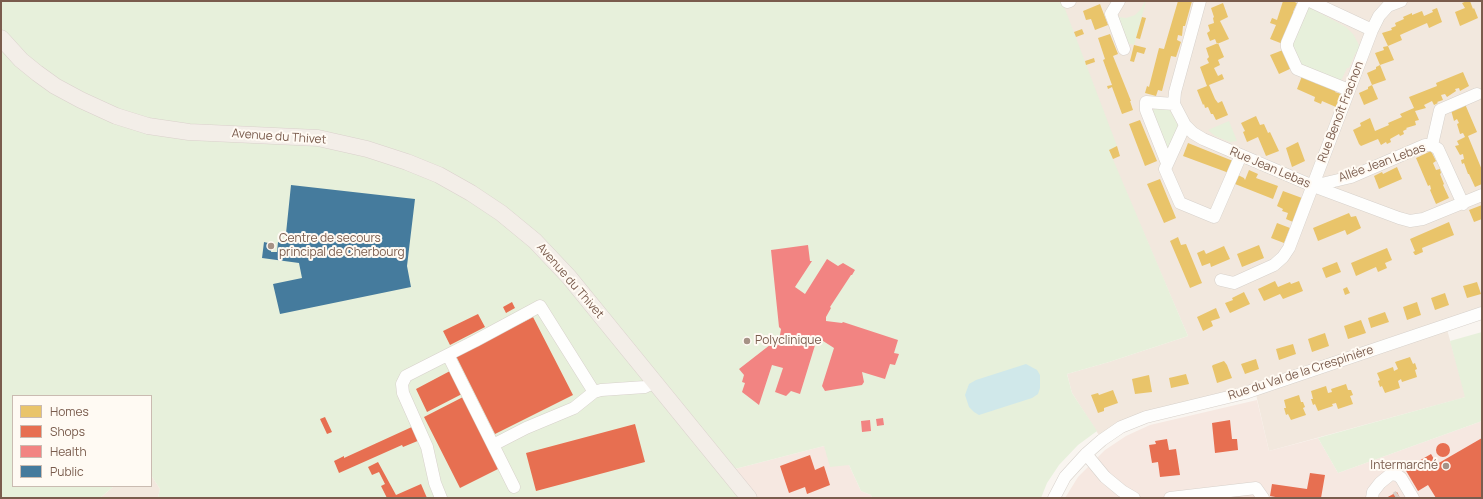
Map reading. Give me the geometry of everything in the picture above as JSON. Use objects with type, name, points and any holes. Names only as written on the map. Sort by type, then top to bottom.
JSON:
[{"type":"main road","name":"Avenue du Thivet","points":[[1,38],[21,60],[55,86],[116,116],[148,126],[189,132],[318,138],[367,149],[408,162],[439,175],[471,193],[501,213],[536,241],[570,277],[749,498]]},
{"type":"street","points":[[1119,1],[1111,14],[1124,49]]},
{"type":"street","points":[[1167,163],[1146,110],[1146,102],[1174,104],[1175,92],[1200,1]]},
{"type":"street","points":[[1305,1],[1287,43],[1287,47],[1297,69],[1349,90]]},
{"type":"street","name":"Rue Benoît Frachon","points":[[1221,280],[1234,283],[1274,265],[1283,257],[1289,248],[1314,186],[1372,30],[1379,16],[1388,6],[1401,1]]},
{"type":"street","points":[[1318,3],[1372,30]]},
{"type":"street","points":[[1432,145],[1440,110],[1477,94]]},
{"type":"street","name":"Rue Jean Lebas","points":[[1174,104],[1185,125],[1193,133],[1203,139],[1314,186],[1399,218],[1410,221],[1423,219],[1482,195]]},
{"type":"street","points":[[1185,125],[1165,169],[1180,203],[1214,217],[1241,155]]},
{"type":"street","name":"Allée Jean Lebas","points":[[1314,186],[1351,177],[1425,145],[1432,145],[1438,149],[1463,204]]},
{"type":"street","points":[[441,498],[435,483],[426,448],[403,393],[402,384],[406,376],[540,306],[594,392]]},
{"type":"street","name":"Rue du Val de la Crespinière","points":[[1054,498],[1065,477],[1086,454],[1102,440],[1121,427],[1146,417],[1245,393],[1482,313]]},
{"type":"street","points":[[448,355],[514,487]]},
{"type":"street","points":[[493,445],[526,428],[574,408],[594,392],[601,390],[645,387],[655,382]]},
{"type":"street","points":[[1086,454],[1105,477],[1122,491],[1134,498]]},
{"type":"street","points":[[1372,498],[1373,492],[1380,483],[1391,474],[1397,475],[1401,478],[1407,492]]},
{"type":"street","points":[[1378,498],[1382,490],[1392,484],[1401,483],[1407,492]]},
{"type":"street","points":[[1170,498],[1256,488],[1263,498]]},
{"type":"shaded area","points":[[1056,1],[1482,1],[1482,313],[1446,326],[1466,397],[1269,451],[1255,390],[1121,427],[1102,440],[1072,393],[1067,374],[1188,336],[1113,162]]},
{"type":"shaded area","points":[[1257,400],[1269,451],[1318,438],[1338,473],[1482,421],[1482,498],[1065,498],[1078,477],[1105,450],[1126,436],[1150,425]]},
{"type":"shaded area","points":[[824,446],[849,465],[861,491],[871,495],[872,498],[749,498],[727,471]]},
{"type":"shaded area","points":[[152,477],[160,489],[158,498],[100,498],[113,487],[152,487]]},
{"type":"green space","points":[[1,1],[1062,1],[1117,146],[1109,150],[1188,336],[1067,374],[1072,393],[1097,431],[1078,445],[1059,465],[1047,483],[1041,498],[872,498],[871,495],[861,491],[849,465],[830,467],[824,446],[727,471],[749,498],[158,498],[160,489],[152,477],[152,395],[12,395],[12,487],[113,487],[100,498],[1,498]]},
{"type":"green space","points":[[1145,1],[1134,45],[1126,43],[1118,17],[1126,18],[1135,15],[1141,9]]},
{"type":"green space","points":[[1307,6],[1346,27],[1353,34],[1358,43],[1360,49],[1359,54],[1356,52],[1340,83],[1297,63],[1291,46]]},
{"type":"green space","points":[[1168,107],[1179,127],[1169,152],[1152,112],[1155,108]]},
{"type":"green space","points":[[1229,121],[1237,141],[1230,142],[1215,136],[1208,130]]},
{"type":"green space","points":[[1482,332],[1482,421],[1338,473],[1318,438],[1465,397],[1450,341]]},
{"type":"water","points":[[1026,364],[1037,370],[1040,375],[1040,388],[1038,394],[1032,398],[979,415],[969,407],[965,395],[969,384],[976,380]]},
{"type":"building: Homes","points":[[1178,1],[1192,1],[1185,26],[1183,26],[1182,36],[1178,35],[1177,40],[1181,42],[1176,57],[1171,56],[1162,91],[1158,90],[1156,96],[1145,93],[1147,86],[1149,87],[1159,48],[1164,49]]},
{"type":"building: Homes","points":[[1283,1],[1292,1],[1297,3],[1283,44],[1270,39],[1276,25],[1270,23],[1272,18],[1277,20]]},
{"type":"building: Homes","points":[[1470,1],[1478,18],[1460,26],[1455,12],[1465,8],[1462,3]]},
{"type":"building: Homes","points":[[1223,3],[1228,17],[1220,21],[1229,39],[1217,44],[1215,39],[1210,41],[1207,33],[1210,31],[1208,25],[1214,23],[1211,8]]},
{"type":"building: Homes","points":[[1100,4],[1108,25],[1095,30],[1091,19],[1086,20],[1083,11]]},
{"type":"building: Homes","points":[[1437,8],[1442,22],[1429,28],[1427,23],[1400,35],[1402,40],[1388,46],[1382,33],[1392,30],[1391,28],[1396,26],[1395,23],[1404,19],[1403,17],[1422,11],[1424,16],[1433,12],[1432,10]]},
{"type":"building: Homes","points":[[1142,17],[1146,18],[1140,39],[1136,38]]},
{"type":"building: Homes","points":[[1082,29],[1084,34],[1076,37],[1074,32]]},
{"type":"building: Homes","points":[[1110,34],[1118,54],[1113,56],[1131,101],[1133,110],[1122,114],[1112,87],[1108,89],[1107,86],[1112,85],[1103,60],[1105,59],[1098,38]]},
{"type":"building: Homes","points":[[1218,43],[1224,57],[1218,60],[1220,65],[1214,68],[1218,76],[1222,74],[1224,79],[1209,85],[1218,103],[1222,101],[1228,115],[1216,120],[1208,107],[1205,108],[1204,104],[1203,105],[1197,90],[1207,86],[1200,67],[1209,63],[1206,48]]},
{"type":"building: Homes","points":[[1134,45],[1146,48],[1144,54],[1137,52],[1134,62],[1130,61]]},
{"type":"building: Homes","points":[[1388,46],[1394,60],[1380,65],[1375,53],[1384,50],[1383,47]]},
{"type":"building: Homes","points":[[1283,50],[1292,68],[1279,74],[1270,55]]},
{"type":"building: Homes","points":[[1094,58],[1095,62],[1086,65],[1085,61]]},
{"type":"building: Homes","points":[[1380,65],[1386,80],[1372,85],[1367,73],[1376,69],[1376,67]]},
{"type":"building: Homes","points":[[1463,72],[1469,86],[1460,91],[1459,88],[1455,89],[1456,91],[1447,97],[1445,94],[1441,95],[1443,100],[1434,105],[1432,101],[1424,105],[1426,108],[1415,111],[1419,120],[1415,121],[1416,125],[1406,128],[1407,129],[1403,131],[1404,134],[1400,136],[1399,134],[1390,139],[1391,142],[1387,144],[1386,142],[1381,145],[1378,139],[1361,146],[1359,144],[1353,130],[1361,126],[1360,123],[1370,118],[1375,131],[1389,125],[1388,123],[1402,117],[1400,114],[1414,108],[1409,97],[1437,86],[1436,83]]},
{"type":"building: Homes","points":[[1302,76],[1316,82],[1315,83],[1336,90],[1335,92],[1341,94],[1336,107],[1322,101],[1321,104],[1314,101],[1315,97],[1297,89]]},
{"type":"building: Homes","points":[[1372,85],[1378,99],[1364,105],[1359,93],[1368,89],[1368,87]]},
{"type":"building: Homes","points":[[1465,104],[1477,132],[1468,136],[1482,170],[1482,184],[1475,187],[1464,163],[1462,164],[1461,160],[1464,159],[1463,154],[1460,155],[1455,146],[1459,145],[1457,141],[1465,137],[1463,133],[1460,134],[1457,124],[1459,123],[1457,119],[1454,121],[1451,110]]},
{"type":"building: Homes","points":[[1256,116],[1260,125],[1264,124],[1268,133],[1270,132],[1279,151],[1266,156],[1258,137],[1247,142],[1243,132],[1245,131],[1241,123]]},
{"type":"building: Homes","points":[[1140,120],[1157,161],[1145,166],[1129,124]]},
{"type":"building: Homes","points":[[1298,142],[1305,161],[1292,167],[1286,148]]},
{"type":"building: Homes","points":[[1188,143],[1233,161],[1229,173],[1183,156]]},
{"type":"building: Homes","points":[[1117,146],[1120,156],[1113,159],[1109,150]]},
{"type":"building: Homes","points":[[1431,151],[1436,161],[1433,163],[1436,170],[1440,169],[1443,185],[1449,198],[1436,204],[1430,190],[1430,185],[1428,186],[1416,158]]},
{"type":"building: Homes","points":[[1397,167],[1402,179],[1379,189],[1374,176],[1382,172],[1383,174]]},
{"type":"building: Homes","points":[[1249,170],[1258,174],[1256,178],[1278,186],[1273,199],[1235,184],[1238,175],[1245,180]]},
{"type":"building: Homes","points":[[1160,179],[1176,218],[1164,223],[1147,184]]},
{"type":"building: Homes","points":[[1283,191],[1302,198],[1293,222],[1286,219],[1288,213],[1282,211],[1283,209],[1277,206]]},
{"type":"building: Homes","points":[[1482,205],[1482,219],[1474,222],[1469,210]]},
{"type":"building: Homes","points":[[1349,213],[1351,217],[1356,216],[1361,228],[1347,235],[1345,230],[1318,241],[1313,228]]},
{"type":"building: Homes","points":[[1449,222],[1454,235],[1422,248],[1423,252],[1415,255],[1410,239]]},
{"type":"building: Homes","points":[[1277,223],[1290,228],[1284,243],[1271,238]]},
{"type":"building: Homes","points":[[1178,237],[1181,245],[1186,244],[1202,283],[1190,288],[1170,241]]},
{"type":"building: Homes","points":[[1259,245],[1264,258],[1242,267],[1237,254]]},
{"type":"building: Homes","points":[[1224,246],[1230,259],[1211,267],[1210,263],[1202,266],[1197,253],[1204,250],[1206,254]]},
{"type":"building: Homes","points":[[1387,248],[1392,260],[1385,263],[1387,268],[1378,272],[1376,267],[1356,276],[1351,263]]},
{"type":"building: Homes","points":[[1337,262],[1341,272],[1326,278],[1322,268]]},
{"type":"building: Homes","points":[[1275,281],[1278,287],[1290,282],[1291,284],[1299,281],[1303,291],[1283,299],[1280,294],[1264,301],[1258,289]]},
{"type":"building: Homes","points":[[1477,282],[1481,294],[1467,298],[1463,286]]},
{"type":"building: Homes","points":[[1347,287],[1350,293],[1345,295],[1343,289]]},
{"type":"building: Homes","points":[[1244,292],[1250,304],[1230,313],[1225,303],[1233,300],[1232,298]]},
{"type":"building: Homes","points":[[1445,293],[1449,305],[1435,310],[1431,298]]},
{"type":"building: Homes","points":[[1417,302],[1421,315],[1407,320],[1403,307]]},
{"type":"building: Homes","points":[[1216,308],[1220,318],[1211,321],[1213,326],[1203,331],[1197,317]]},
{"type":"building: Homes","points":[[1385,312],[1389,322],[1371,328],[1368,318]]},
{"type":"building: Homes","points":[[1361,320],[1366,333],[1348,339],[1344,326]]},
{"type":"building: Homes","points":[[1325,333],[1329,346],[1312,352],[1308,339]]},
{"type":"building: Homes","points":[[1293,344],[1296,354],[1279,360],[1276,349]]},
{"type":"building: Homes","points":[[1410,357],[1413,364],[1415,363],[1417,377],[1402,382],[1401,379],[1398,381],[1400,388],[1385,393],[1382,386],[1380,387],[1378,381],[1380,380],[1377,373],[1393,367],[1394,371],[1398,369],[1395,362]]},
{"type":"building: Homes","points":[[1256,359],[1259,369],[1245,374],[1241,364]]},
{"type":"building: Homes","points":[[1224,361],[1232,378],[1217,383],[1212,366]]},
{"type":"building: Homes","points":[[1186,374],[1189,384],[1171,388],[1169,378]]},
{"type":"building: Homes","points":[[1149,375],[1152,392],[1135,394],[1132,379]]},
{"type":"building: Homes","points":[[1346,384],[1348,390],[1351,390],[1353,395],[1350,396],[1353,404],[1338,409],[1336,403],[1332,404],[1333,406],[1318,411],[1315,404],[1313,405],[1311,391],[1326,386],[1328,393],[1332,392],[1331,389]]},
{"type":"building: Homes","points":[[1113,390],[1118,403],[1104,408],[1104,411],[1098,413],[1091,395],[1098,393],[1099,395]]},
{"type":"building: Homes","points":[[1299,395],[1301,402],[1303,402],[1305,407],[1303,408],[1306,415],[1291,420],[1288,414],[1286,415],[1284,400]]},
{"type":"building: Shops","points":[[512,302],[515,308],[506,313],[503,307]]},
{"type":"building: Shops","points":[[478,314],[485,327],[450,345],[443,331]]},
{"type":"building: Shops","points":[[533,317],[573,395],[495,434],[456,356]]},
{"type":"building: Shops","points":[[450,371],[462,394],[427,412],[416,389]]},
{"type":"building: Shops","points":[[463,397],[500,468],[460,488],[424,417]]},
{"type":"building: Shops","points":[[325,417],[332,432],[327,434],[320,419]]},
{"type":"building: Shops","points":[[1230,420],[1232,439],[1237,439],[1238,450],[1215,453],[1212,423]]},
{"type":"building: Shops","points":[[635,424],[645,462],[536,491],[526,453]]},
{"type":"building: Shops","points":[[414,426],[420,440],[403,447],[402,445],[339,473],[334,461],[344,456],[344,458]]},
{"type":"building: Shops","name":"Intermarché","points":[[1482,438],[1482,498],[1436,498],[1428,485],[1418,491],[1405,469],[1431,454],[1437,464]]},
{"type":"building: Shops","points":[[1167,439],[1169,450],[1176,449],[1180,475],[1160,477],[1158,462],[1152,463],[1149,445],[1156,444],[1155,441]]},
{"type":"building: Shops","points":[[1443,443],[1448,445],[1450,450],[1448,455],[1443,457],[1438,455],[1436,450],[1438,445]]},
{"type":"building: Shops","points":[[810,455],[815,470],[824,466],[830,485],[807,494],[805,487],[789,493],[780,466]]},
{"type":"building: Shops","points":[[378,462],[396,495],[421,484],[427,498],[387,498],[381,486],[385,484],[379,472],[372,475],[368,467]]},
{"type":"building: Shops","points":[[1310,473],[1325,475],[1321,498],[1281,498],[1270,496],[1272,484],[1307,489]]},
{"type":"building: Shops","points":[[1397,492],[1400,498],[1386,498]]},
{"type":"building: Health","points":[[808,245],[810,261],[812,261],[795,287],[805,294],[827,259],[838,266],[843,263],[855,270],[830,307],[831,308],[826,317],[826,321],[843,322],[898,340],[894,353],[899,354],[895,365],[890,364],[885,379],[862,372],[864,382],[862,385],[825,391],[822,386],[834,348],[820,339],[816,342],[800,394],[791,391],[786,396],[775,392],[783,368],[772,365],[759,405],[742,392],[745,383],[742,382],[744,375],[739,369],[775,341],[785,343],[779,341],[781,329],[779,327],[771,250]]},
{"type":"building: Health","points":[[883,418],[884,425],[877,426],[876,419]]},
{"type":"building: Health","points":[[870,420],[871,431],[862,432],[861,421]]},
{"type":"building: Public","points":[[291,185],[415,199],[407,266],[411,287],[280,314],[273,284],[302,278],[299,263],[262,258],[264,242],[272,244],[271,252],[277,252],[278,242],[285,243]]},
{"type":"place","name":"Centre de secours principal de Cherbourg","points":[[271,246]]},
{"type":"place","name":"Polyclinique","points":[[747,341]]},
{"type":"place","name":"Intermarché","points":[[1446,466]]}]
